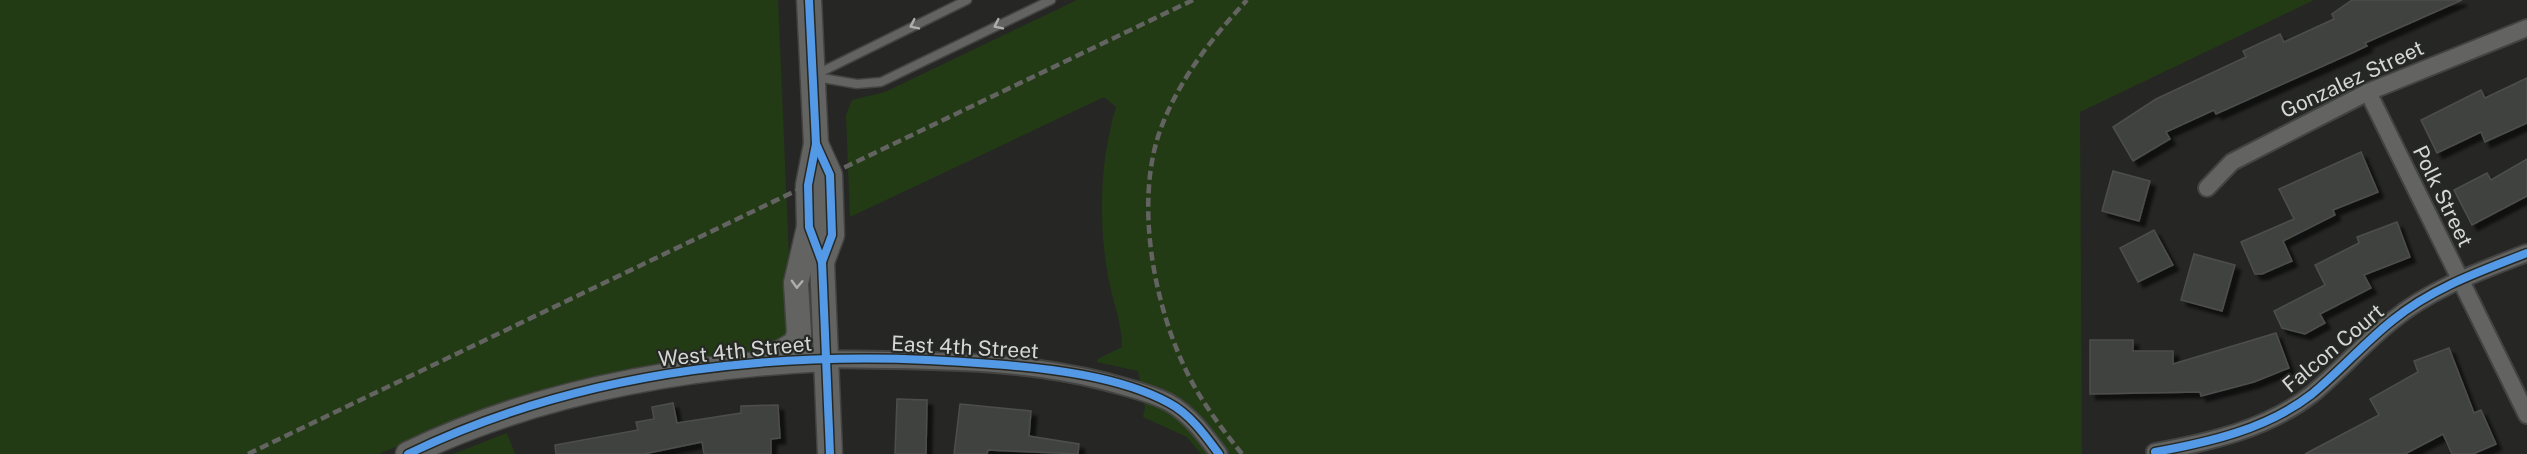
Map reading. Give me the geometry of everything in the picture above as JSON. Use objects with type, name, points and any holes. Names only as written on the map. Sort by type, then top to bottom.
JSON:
[{"type":"street","points":[[765,362],[796,343],[799,333],[796,283],[809,227],[808,185],[816,144],[809,0]]},
{"type":"street","name":"Gonzalez Street","points":[[2207,188],[2232,162],[2368,92],[2527,28]]},
{"type":"street","name":"Polk Street","points":[[2368,92],[2527,416]]},
{"type":"street","points":[[816,144],[830,175],[832,235],[822,262]]},
{"type":"street","points":[[809,227],[822,262],[830,454]]},
{"type":"street","name":"Falcon Court","points":[[2155,452],[2202,443],[2263,424],[2311,395],[2394,319],[2458,279],[2527,253]]},
{"type":"street","name":"West 4th Street","points":[[408,454],[494,419],[552,400],[682,371],[765,362],[826,359]]},
{"type":"street","name":"East 4th Street","points":[[826,359],[957,361],[1028,367],[1089,378],[1136,390],[1168,402],[1196,424],[1219,454]]},
{"type":"lane","points":[[813,76],[967,0]]},
{"type":"lane","points":[[813,76],[857,84],[881,82],[1051,0]]},
{"type":"green space","points":[[0,0],[778,0],[790,281],[788,336],[764,349],[675,360],[591,377],[530,394],[471,415],[379,454],[0,454]]},
{"type":"green space","points":[[1077,0],[2314,0],[2080,112],[2082,454],[1201,454],[1187,437],[1143,417],[1145,408],[1138,371],[1097,362],[1098,359],[1122,347],[1105,255],[1102,212],[1104,169],[1116,107],[1104,97],[850,217],[846,115],[852,100],[885,92]]},
{"type":"green space","points":[[507,433],[515,454],[453,454]]},
{"type":"building","points":[[2352,0],[2462,0],[2365,43],[2367,46],[2352,53],[2216,114],[2214,110],[2166,132],[2170,139],[2133,161],[2113,127],[2156,99],[2246,57],[2243,51],[2280,34],[2284,42],[2334,19],[2332,14]]},
{"type":"building","points":[[2527,78],[2527,123],[2485,142],[2481,132],[2437,153],[2421,120],[2481,90],[2485,98]]},
{"type":"building","points":[[2361,152],[2378,192],[2333,210],[2335,215],[2283,241],[2292,261],[2262,274],[2255,274],[2241,242],[2294,219],[2279,189]]},
{"type":"building","points":[[2527,159],[2527,196],[2472,225],[2454,190],[2487,173],[2491,180]]},
{"type":"building","points":[[2113,171],[2150,181],[2139,221],[2102,211]]},
{"type":"building","points":[[2397,222],[2410,257],[2364,275],[2371,288],[2320,314],[2325,323],[2305,334],[2282,328],[2274,311],[2325,285],[2315,265],[2359,243],[2357,237]]},
{"type":"building","points":[[2154,230],[2173,265],[2138,282],[2120,248]]},
{"type":"building","points":[[2194,254],[2235,265],[2222,311],[2181,300]]},
{"type":"building","points":[[2276,333],[2289,368],[2254,382],[2201,396],[2200,392],[2090,394],[2090,340],[2133,340],[2133,351],[2173,351],[2173,364]]},
{"type":"building","points":[[2449,348],[2474,413],[2481,410],[2496,444],[2473,454],[2452,454],[2443,434],[2405,454],[2305,454],[2379,415],[2370,399],[2418,372],[2414,361]]},
{"type":"building","points":[[897,399],[927,400],[926,454],[895,454]]},
{"type":"building","points":[[673,403],[677,423],[741,413],[741,406],[778,405],[780,438],[771,439],[771,454],[704,454],[702,442],[644,454],[556,454],[555,445],[638,430],[636,422],[654,419],[652,407]]},
{"type":"building","points":[[960,404],[1031,411],[1029,436],[1079,444],[1078,454],[988,450],[987,454],[954,454]]},
{"type":"railway","points":[[248,454],[1193,0]]},
{"type":"railway","points":[[1242,454],[1197,391],[1182,363],[1170,331],[1153,262],[1149,227],[1149,192],[1153,159],[1161,128],[1178,92],[1209,44],[1247,0]]},
{"type":"cycle path","points":[[809,0],[816,144],[808,185],[809,227],[822,262],[830,454]]},
{"type":"cycle path","points":[[816,144],[830,175],[832,235],[822,262]]},
{"type":"cycle path","points":[[2155,452],[2196,444],[2237,432],[2295,406],[2312,394],[2382,329],[2408,309],[2440,289],[2527,253]]},
{"type":"cycle path","points":[[408,454],[476,424],[547,401],[620,383],[694,370],[768,362],[843,359],[918,359],[1013,366],[1059,371],[1106,380],[1150,394],[1177,408],[1197,426],[1219,454]]}]
